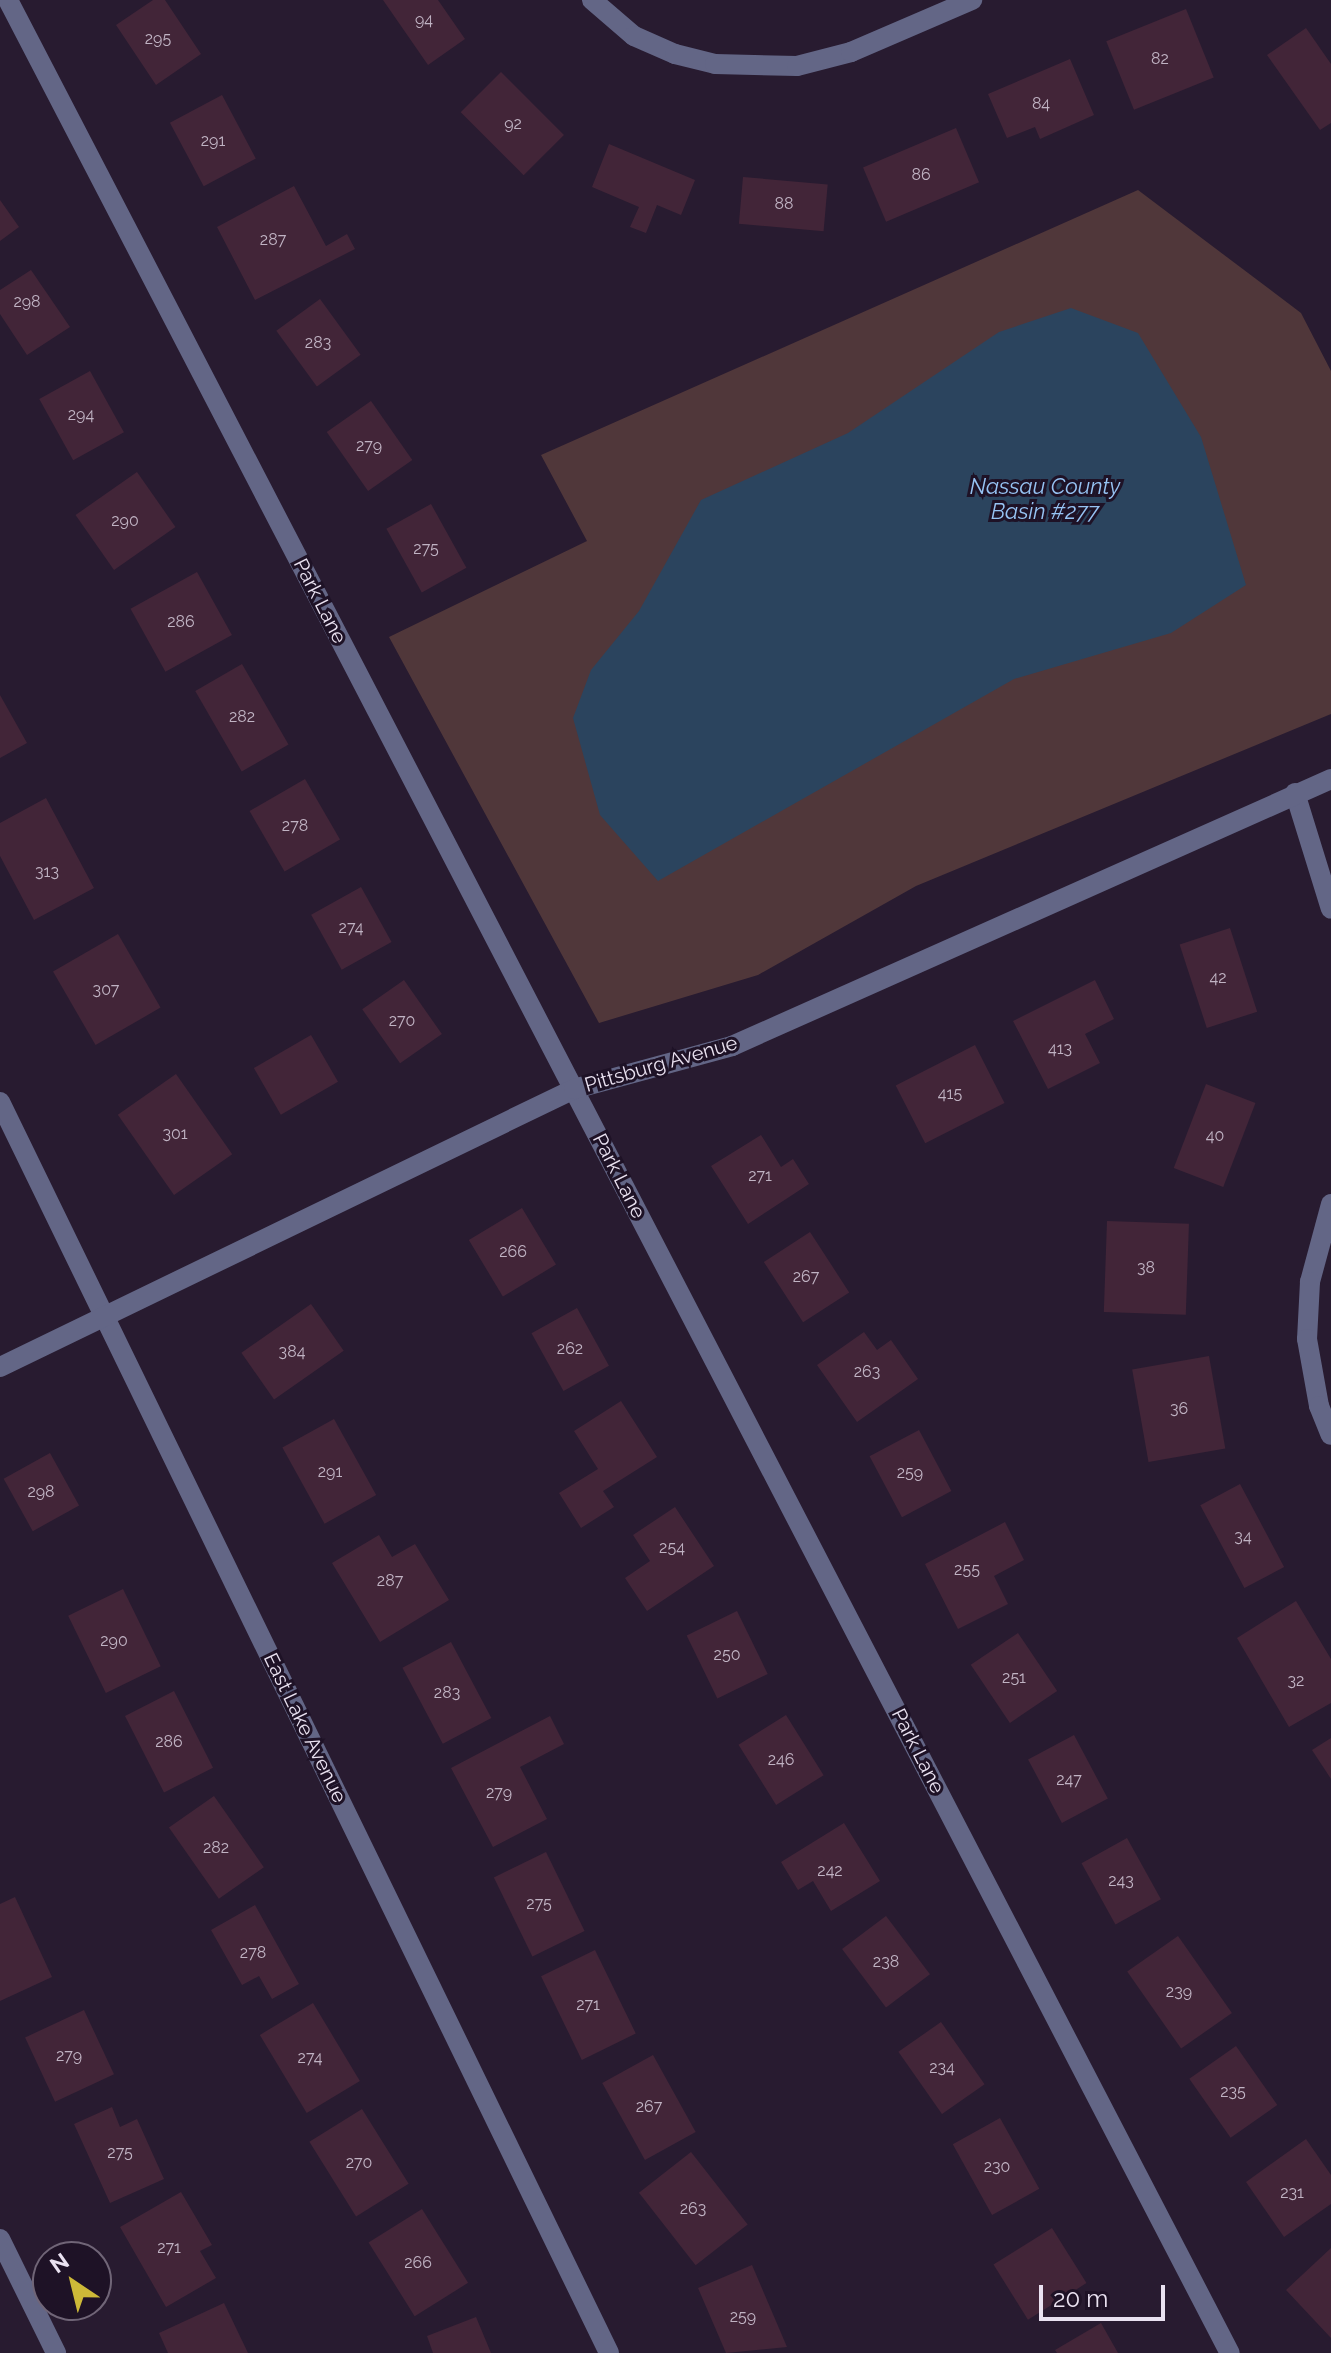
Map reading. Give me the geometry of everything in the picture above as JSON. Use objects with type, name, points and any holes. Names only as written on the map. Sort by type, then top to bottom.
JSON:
[{"type":"street","name":"Park Lane","points":[[8,0],[1230,2353]]},
{"type":"street","points":[[592,0],[634,36],[675,54],[715,64],[797,66],[851,52],[972,0]]},
{"type":"street","name":"Pittsburg Avenue","points":[[0,1367],[574,1089],[732,1046],[1331,779]]},
{"type":"street","points":[[1295,793],[1331,909]]},
{"type":"street","name":"East Lake Avenue","points":[[0,1102],[609,2353]]},
{"type":"street","points":[[1331,1204],[1310,1282],[1307,1339],[1319,1406],[1331,1435]]},
{"type":"street","points":[[0,2239],[56,2353]]},
{"type":"shaded area","points":[[1138,190],[1301,313],[1331,371],[1331,714],[916,886],[758,975],[599,1023],[389,637],[587,541],[541,455]]},
{"type":"water","name":"Nassau County Basin #277","points":[[1071,308],[1138,333],[1201,437],[1246,585],[1171,633],[1014,679],[658,881],[600,815],[573,718],[591,670],[639,611],[701,500],[848,433],[999,332]]},
{"type":"building","points":[[153,0],[165,0],[201,54],[156,85],[116,25]]},
{"type":"building","points":[[383,0],[438,0],[465,39],[428,65]]},
{"type":"building","points":[[1186,9],[1214,78],[1134,110],[1106,41]]},
{"type":"building","points":[[1306,28],[1331,64],[1331,123],[1320,130],[1267,55]]},
{"type":"building","points":[[1070,59],[1094,115],[1040,139],[1035,127],[1007,138],[988,94]]},
{"type":"building","points":[[501,72],[564,135],[524,175],[461,112]]},
{"type":"building","points":[[222,95],[256,159],[204,186],[170,123]]},
{"type":"building","points":[[956,128],[979,182],[886,222],[863,167]]},
{"type":"building","points":[[609,144],[695,180],[681,215],[657,205],[646,233],[630,227],[639,207],[592,187]]},
{"type":"building","points":[[743,177],[828,184],[824,231],[739,224]]},
{"type":"building","points":[[294,186],[326,246],[347,234],[355,249],[255,300],[217,227]]},
{"type":"building","points":[[0,200],[19,227],[0,241]]},
{"type":"building","points":[[31,270],[70,327],[27,355],[0,314],[0,290]]},
{"type":"building","points":[[320,299],[361,355],[317,387],[276,331]]},
{"type":"building","points":[[90,371],[124,432],[73,460],[39,399]]},
{"type":"building","points":[[371,401],[412,460],[368,491],[327,432]]},
{"type":"building","points":[[137,472],[175,527],[114,570],[76,515]]},
{"type":"building","points":[[431,504],[466,568],[422,593],[386,529]]},
{"type":"building","points":[[197,572],[232,635],[165,672],[131,609]]},
{"type":"building","points":[[242,664],[288,745],[242,772],[195,691]]},
{"type":"building","points":[[0,695],[27,743],[0,758]]},
{"type":"building","points":[[305,779],[340,840],[285,872],[250,811]]},
{"type":"building","points":[[46,798],[94,888],[34,920],[0,856],[0,823]]},
{"type":"building","points":[[361,887],[392,942],[342,970],[311,915]]},
{"type":"building","points":[[1230,928],[1257,1012],[1207,1028],[1180,944]]},
{"type":"building","points":[[118,934],[160,1008],[96,1045],[53,972]]},
{"type":"building","points":[[404,980],[442,1034],[400,1063],[362,1009]]},
{"type":"building","points":[[1095,980],[1114,1019],[1085,1034],[1100,1063],[1048,1089],[1013,1021]]},
{"type":"building","points":[[311,1035],[338,1082],[281,1115],[254,1068]]},
{"type":"building","points":[[975,1045],[1005,1103],[925,1143],[896,1085]]},
{"type":"building","points":[[176,1074],[232,1154],[174,1195],[118,1115]]},
{"type":"building","points":[[1206,1084],[1255,1103],[1223,1187],[1174,1168]]},
{"type":"building","points":[[761,1135],[781,1167],[793,1159],[809,1184],[748,1224],[711,1166]]},
{"type":"building","points":[[522,1208],[556,1265],[503,1297],[469,1240]]},
{"type":"building","points":[[1107,1221],[1189,1224],[1186,1315],[1104,1312]]},
{"type":"building","points":[[810,1232],[849,1292],[803,1322],[764,1262]]},
{"type":"building","points":[[311,1304],[344,1351],[274,1399],[241,1353]]},
{"type":"building","points":[[577,1308],[609,1366],[564,1391],[532,1333]]},
{"type":"building","points":[[864,1332],[877,1350],[891,1340],[918,1379],[857,1422],[817,1365]]},
{"type":"building","points":[[1209,1356],[1225,1449],[1149,1462],[1132,1370]]},
{"type":"building","points":[[621,1401],[657,1457],[603,1491],[614,1507],[581,1528],[559,1493],[598,1469],[574,1431]]},
{"type":"building","points":[[334,1419],[376,1495],[325,1524],[282,1448]]},
{"type":"building","points":[[919,1430],[951,1491],[902,1517],[870,1456]]},
{"type":"building","points":[[50,1453],[79,1505],[33,1531],[4,1479]]},
{"type":"building","points":[[1240,1484],[1284,1567],[1244,1588],[1200,1505]]},
{"type":"building","points":[[675,1507],[714,1566],[647,1611],[625,1578],[650,1561],[633,1535]]},
{"type":"building","points":[[1005,1522],[1024,1560],[994,1576],[1008,1604],[958,1629],[925,1564]]},
{"type":"building","points":[[379,1535],[392,1557],[415,1544],[449,1600],[380,1642],[332,1563]]},
{"type":"building","points":[[123,1589],[161,1666],[106,1693],[68,1616]]},
{"type":"building","points":[[1296,1601],[1331,1659],[1331,1703],[1289,1727],[1237,1638]]},
{"type":"building","points":[[737,1611],[768,1674],[717,1698],[687,1636]]},
{"type":"building","points":[[1018,1633],[1057,1691],[1010,1723],[971,1665]]},
{"type":"building","points":[[451,1642],[491,1718],[443,1744],[402,1668]]},
{"type":"building","points":[[174,1691],[213,1768],[164,1793],[125,1716]]},
{"type":"building","points":[[786,1715],[824,1775],[776,1805],[739,1745]]},
{"type":"building","points":[[550,1716],[564,1744],[520,1767],[547,1819],[493,1847],[451,1768]]},
{"type":"building","points":[[1074,1735],[1108,1799],[1062,1823],[1028,1759]]},
{"type":"building","points":[[1331,1738],[1331,1779],[1312,1750]]},
{"type":"building","points":[[214,1796],[264,1867],[219,1899],[169,1828]]},
{"type":"building","points":[[844,1823],[880,1881],[831,1911],[813,1881],[798,1890],[781,1862]]},
{"type":"building","points":[[1127,1838],[1161,1899],[1115,1924],[1082,1863]]},
{"type":"building","points":[[546,1852],[585,1931],[532,1957],[494,1877]]},
{"type":"building","points":[[15,1897],[52,1977],[0,2001],[0,1904]]},
{"type":"building","points":[[255,1905],[299,1984],[272,1999],[259,1976],[242,1985],[211,1930]]},
{"type":"building","points":[[886,1916],[930,1974],[886,2007],[842,1949]]},
{"type":"building","points":[[1178,1936],[1232,2013],[1181,2049],[1127,1972]]},
{"type":"building","points":[[595,1950],[636,2034],[582,2060],[541,1976]]},
{"type":"building","points":[[313,2003],[360,2081],[307,2113],[260,2035]]},
{"type":"building","points":[[84,2010],[114,2074],[55,2102],[25,2037]]},
{"type":"building","points":[[941,2022],[985,2084],[942,2114],[898,2052]]},
{"type":"building","points":[[1236,2046],[1277,2105],[1231,2138],[1189,2079]]},
{"type":"building","points":[[653,2055],[696,2132],[645,2160],[602,2083]]},
{"type":"building","points":[[112,2107],[120,2127],[137,2119],[164,2179],[110,2203],[74,2124]]},
{"type":"building","points":[[362,2109],[409,2184],[356,2216],[309,2142]]},
{"type":"building","points":[[1000,2118],[1039,2189],[992,2215],[953,2144]]},
{"type":"building","points":[[1306,2139],[1331,2175],[1331,2204],[1284,2237],[1246,2182]]},
{"type":"building","points":[[691,2152],[748,2224],[696,2265],[639,2193]]},
{"type":"building","points":[[181,2192],[212,2245],[200,2251],[216,2278],[166,2307],[120,2227]]},
{"type":"building","points":[[422,2209],[468,2283],[415,2316],[369,2242]]},
{"type":"building","points":[[1052,2228],[1086,2283],[1028,2320],[993,2265]]},
{"type":"building","points":[[1331,2248],[1331,2338],[1286,2290]]},
{"type":"building","points":[[752,2265],[787,2347],[726,2353],[698,2288]]},
{"type":"building","points":[[224,2303],[248,2353],[168,2353],[159,2333]]},
{"type":"building","points":[[476,2317],[491,2353],[433,2353],[427,2336]]},
{"type":"building","points":[[1101,2323],[1118,2353],[1057,2353],[1055,2350]]}]
